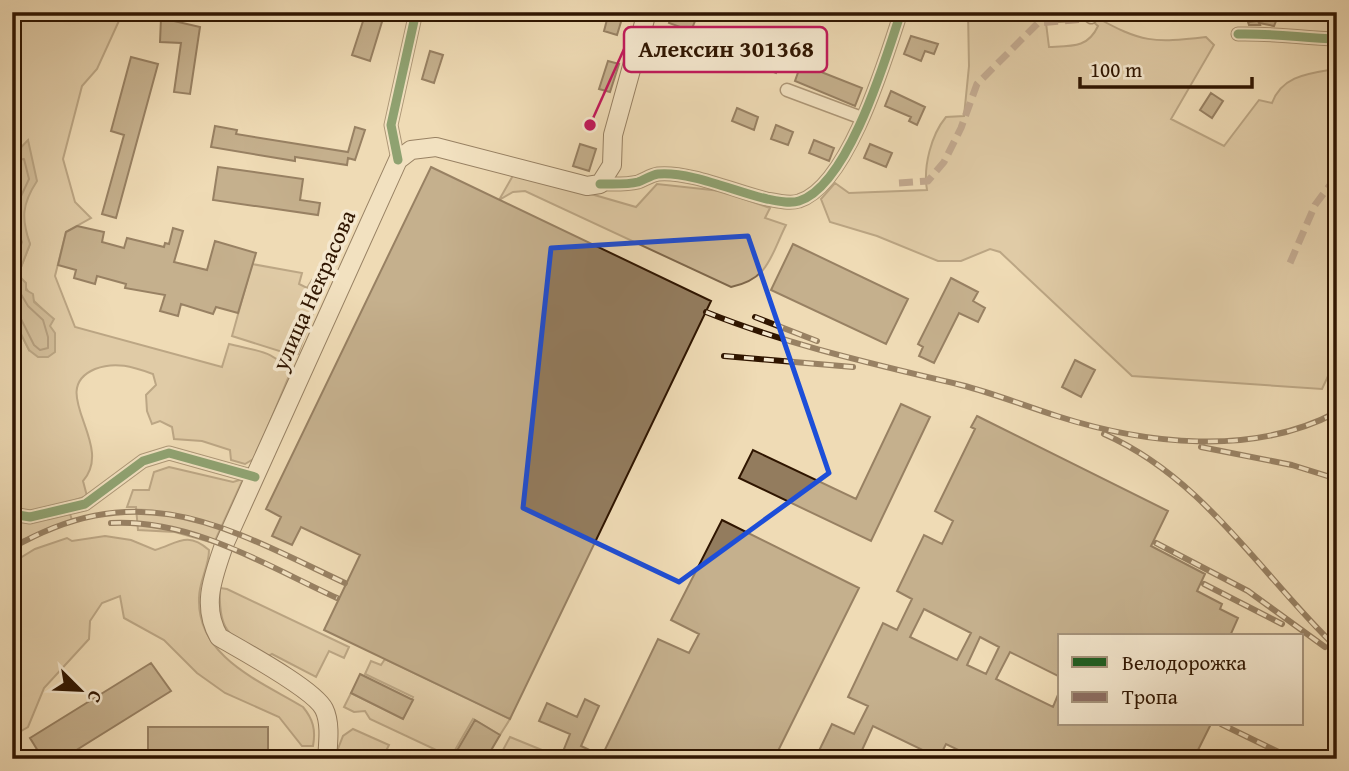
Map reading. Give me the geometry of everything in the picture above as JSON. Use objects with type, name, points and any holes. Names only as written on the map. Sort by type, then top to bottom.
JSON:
[{"type":"main road","points":[[398,160],[411,150],[436,147],[587,186],[600,184],[612,165],[613,135],[647,12]]},
{"type":"main road","name":"улица Некрасова","points":[[327,759],[328,731],[324,709],[311,694],[219,637],[211,623],[208,606],[215,568],[398,160]]},
{"type":"street","points":[[398,160],[391,125],[416,12]]},
{"type":"street","points":[[600,184],[637,182],[657,174],[695,179],[767,199],[798,201],[814,193],[834,172],[862,118],[901,12]]},
{"type":"street","points":[[1238,34],[1276,33],[1296,38],[1337,39]]},
{"type":"street","points":[[787,90],[862,118]]},
{"type":"street","points":[[12,514],[30,517],[85,504],[143,461],[169,453],[255,477]]},
{"type":"highlighted area","points":[[748,236],[829,473],[679,582],[523,508],[551,248]]},
{"type":"shaded area","points":[[12,12],[123,12],[97,69],[82,86],[63,159],[75,202],[91,218],[66,232],[55,276],[75,327],[222,367],[229,344],[265,353],[279,361],[289,376],[255,458],[245,464],[231,460],[230,450],[202,441],[174,439],[172,427],[160,421],[152,424],[147,411],[146,395],[156,385],[153,374],[110,365],[95,369],[81,378],[77,390],[78,404],[92,451],[91,466],[83,481],[87,496],[43,511],[12,511],[12,316],[29,350],[53,319],[34,301],[18,275],[30,244],[22,222],[22,207],[29,193],[31,176],[28,141],[12,157]]},
{"type":"shaded area","points":[[968,12],[1090,12],[1087,20],[1046,23],[1049,47],[1072,46],[1084,42],[1098,26],[1090,19],[1094,16],[1124,32],[1148,39],[1206,37],[1214,45],[1171,119],[1224,146],[1259,100],[1272,103],[1287,83],[1302,76],[1329,70],[1328,57],[1333,42],[1337,43],[1337,357],[1322,389],[1132,376],[1000,252],[990,249],[961,261],[938,261],[877,236],[830,222],[821,199],[835,183],[849,193],[927,190],[927,162],[936,133],[946,117],[964,116],[969,66]]},
{"type":"shaded area","points":[[515,172],[636,207],[657,184],[721,191],[770,208],[765,218],[786,225],[772,257],[761,272],[744,283],[731,287],[525,191],[513,192],[499,200]]},
{"type":"shaded area","points":[[252,264],[302,273],[299,284],[307,288],[312,280],[319,283],[322,289],[298,354],[292,355],[232,336]]},
{"type":"shaded area","points":[[169,467],[233,482],[243,479],[214,543],[175,532],[138,530],[136,507],[127,507],[133,490],[149,490],[154,472]]},
{"type":"shaded area","points":[[70,514],[72,520],[12,544],[12,519],[35,520]]},
{"type":"shaded area","points":[[105,536],[131,540],[155,550],[188,540],[195,541],[209,550],[199,598],[201,619],[208,636],[234,665],[303,707],[313,725],[313,746],[302,746],[279,717],[225,693],[197,673],[164,640],[124,618],[120,596],[102,603],[90,621],[89,639],[44,688],[28,727],[12,736],[12,563],[35,549],[67,538],[72,541]]},
{"type":"shaded area","points":[[220,588],[349,647],[344,658],[329,651],[316,677],[272,654],[265,658],[234,638],[228,631],[221,614]]},
{"type":"shaded area","points":[[385,659],[510,719],[500,735],[473,719],[451,757],[370,719],[365,711],[354,712],[344,707],[351,693],[403,719],[413,697],[365,674],[371,661],[381,665]]},
{"type":"shaded area","points":[[353,729],[389,745],[382,759],[334,759],[343,736]]},
{"type":"shaded area","points":[[510,737],[559,758],[522,759],[503,750]]},
{"type":"water","points":[[28,140],[37,181],[24,211],[30,244],[18,275],[26,283],[26,290],[33,294],[34,302],[54,319],[50,326],[55,333],[55,352],[48,357],[38,357],[29,350],[12,316],[12,157]]},
{"type":"building","points":[[366,12],[385,12],[370,61],[352,55]]},
{"type":"building","points":[[609,12],[624,12],[617,35],[604,31]]},
{"type":"building","points":[[673,12],[695,21],[691,31],[669,23]]},
{"type":"building","points":[[1259,12],[1278,16],[1274,26],[1259,23],[1260,25],[1249,25],[1248,22],[1256,21]]},
{"type":"building","points":[[161,18],[200,27],[190,94],[174,92],[181,43],[160,42]]},
{"type":"building","points":[[911,36],[938,44],[934,54],[925,51],[921,61],[904,54]]},
{"type":"building","points":[[757,49],[782,58],[776,73],[751,63]]},
{"type":"building","points":[[430,51],[443,55],[434,83],[422,79]]},
{"type":"building","points":[[131,57],[158,64],[116,218],[102,214],[124,135],[111,131]]},
{"type":"building","points":[[608,61],[619,64],[610,92],[599,89]]},
{"type":"building","points":[[801,64],[862,88],[855,106],[795,81]]},
{"type":"building","points":[[891,91],[925,107],[917,125],[909,121],[911,117],[885,106]]},
{"type":"building","points":[[1211,93],[1223,101],[1212,118],[1200,110]]},
{"type":"building","points":[[737,108],[758,117],[754,130],[732,121]]},
{"type":"building","points":[[776,125],[793,132],[788,145],[771,139]]},
{"type":"building","points":[[215,126],[237,130],[236,134],[348,152],[355,127],[365,130],[355,160],[348,158],[347,165],[295,157],[295,161],[211,147]]},
{"type":"building","points":[[814,140],[834,148],[829,161],[809,153]]},
{"type":"building","points":[[580,144],[596,149],[589,171],[573,166]]},
{"type":"building","points":[[870,144],[892,153],[886,167],[864,158]]},
{"type":"building","points":[[218,167],[303,179],[300,200],[320,203],[318,215],[213,200]]},
{"type":"building","points":[[431,167],[711,301],[510,719],[324,630],[360,555],[301,527],[292,545],[272,536],[281,517],[266,509]]},
{"type":"building","points":[[77,226],[104,232],[102,242],[124,248],[127,238],[164,247],[165,243],[169,244],[173,228],[183,231],[174,262],[207,270],[215,241],[256,253],[238,313],[216,307],[213,314],[181,304],[178,316],[160,311],[165,295],[125,288],[126,284],[97,276],[95,284],[74,278],[76,270],[58,265],[66,232]]},
{"type":"building","points":[[793,244],[908,299],[886,344],[771,290]]},
{"type":"building","points":[[951,278],[978,292],[973,301],[985,308],[978,322],[959,313],[934,363],[919,356],[923,347],[918,344]]},
{"type":"building","points":[[1075,360],[1095,370],[1081,397],[1062,387]]},
{"type":"building","points":[[901,404],[930,417],[871,541],[739,478],[753,450],[856,499]]},
{"type":"building","points":[[977,416],[1168,511],[1151,546],[1205,574],[1197,591],[1222,604],[1220,609],[1238,618],[1231,634],[1058,634],[1058,676],[1010,652],[996,679],[1053,707],[1058,695],[1058,726],[1210,726],[1197,752],[1212,759],[977,759],[946,744],[939,758],[873,726],[858,759],[815,759],[832,724],[854,734],[868,706],[848,697],[883,623],[897,630],[912,599],[897,591],[924,535],[942,544],[953,521],[935,511],[975,429],[971,427]],"holes":[[[924,609],[971,633],[957,660],[910,637]],[[980,637],[999,647],[986,674],[967,665]]]},
{"type":"building","points":[[722,520],[859,588],[774,759],[560,759],[570,734],[539,721],[547,703],[577,717],[585,699],[599,706],[581,746],[602,756],[658,639],[689,653],[699,634],[671,620]]},
{"type":"building","points":[[151,663],[171,691],[62,759],[43,759],[30,738]]},
{"type":"building","points":[[360,674],[413,700],[403,719],[351,693]]},
{"type":"building","points":[[475,720],[500,735],[486,759],[452,759]]},
{"type":"building","points":[[148,727],[268,727],[268,759],[148,759]]},
{"type":"railway","points":[[706,312],[800,344],[973,388],[1057,416],[1126,434],[1162,439],[1234,440],[1270,436],[1337,412]]},
{"type":"railway","points":[[755,317],[817,341]]},
{"type":"railway","points":[[724,356],[853,367]]},
{"type":"railway","points":[[1104,434],[1140,453],[1202,502],[1337,648]]},
{"type":"railway","points":[[1201,447],[1292,465],[1337,479]]},
{"type":"railway","points":[[12,548],[58,526],[102,514],[143,512],[182,517],[221,528],[345,583]]},
{"type":"railway","points":[[111,523],[171,528],[200,536],[337,598]]},
{"type":"railway","points":[[1156,543],[1248,591],[1325,647]]},
{"type":"railway","points":[[1204,584],[1282,624]]},
{"type":"railway","points":[[1225,726],[1293,759]]},
{"type":"marked path","points":[[899,183],[928,181],[944,162],[961,128],[977,84],[1038,23],[1085,19],[1093,13]]},
{"type":"marked path","points":[[1290,263],[1315,205],[1330,185],[1337,166]]},
{"type":"cycle path","points":[[398,160],[391,125],[416,12]]},
{"type":"cycle path","points":[[600,184],[633,183],[655,175],[671,174],[767,199],[799,201],[817,190],[849,147],[875,88],[901,12]]},
{"type":"cycle path","points":[[1238,34],[1337,39]]},
{"type":"cycle path","points":[[12,514],[30,517],[85,504],[143,461],[169,453],[255,477]]},
{"type":"place","name":"Алексин 301368","points":[[590,125]]}]
